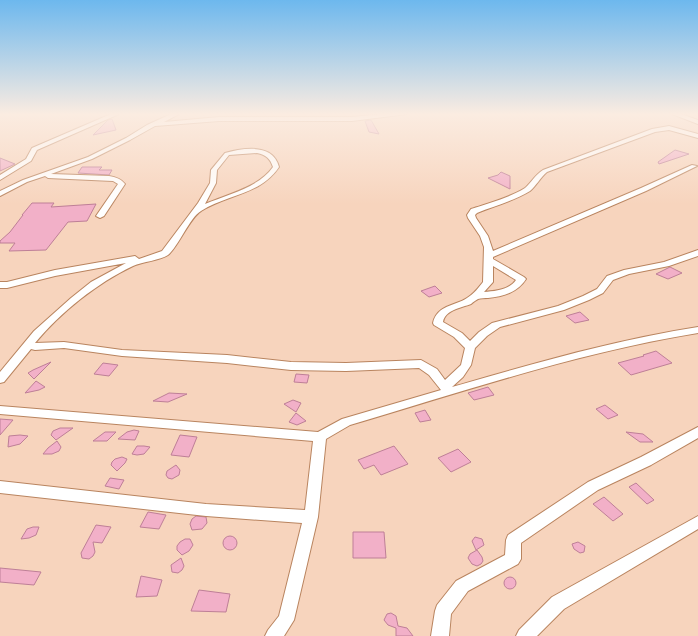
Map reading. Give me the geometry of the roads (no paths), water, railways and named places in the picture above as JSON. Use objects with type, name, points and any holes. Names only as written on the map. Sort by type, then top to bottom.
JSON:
[{"type":"street","points":[[0,178],[28,160],[34,149],[47,144]]},
{"type":"street","points":[[0,194],[40,176],[90,158],[117,144]]},
{"type":"street","points":[[446,390],[462,372],[471,356],[470,347],[458,335],[438,323],[438,318],[442,312],[470,300],[488,282],[488,246],[484,236],[472,221],[471,215],[474,211],[517,195],[529,188],[537,176],[545,171],[616,144]]},
{"type":"street","points":[[0,379],[38,333],[55,316],[94,284],[131,264],[165,253],[196,210],[213,183],[214,170],[227,154],[258,152],[271,154],[276,166],[265,180],[196,210]]},
{"type":"street","points":[[488,257],[694,166]]},
{"type":"street","points":[[40,176],[115,179],[122,184],[100,216]]},
{"type":"street","points":[[470,347],[483,334],[496,325],[561,308],[586,298],[600,291],[610,278],[626,272],[666,264],[698,253]]},
{"type":"street","points":[[0,285],[7,285],[92,266],[154,256]]},
{"type":"street","points":[[475,296],[513,289],[519,284],[521,279],[488,257]]},
{"type":"street","points":[[0,410],[320,437],[346,422],[446,390],[648,338],[698,330]]},
{"type":"street","points":[[29,344],[35,347],[64,345],[122,352],[227,359],[292,366],[346,367],[421,364],[433,372],[446,390]]},
{"type":"street","points":[[440,636],[443,611],[462,586],[513,559],[513,540],[594,486],[646,461],[698,432]]},
{"type":"street","points":[[274,636],[286,620],[310,517],[320,437]]},
{"type":"street","points":[[0,487],[206,510],[310,517]]},
{"type":"street","points":[[525,636],[558,603],[698,522]]}]
